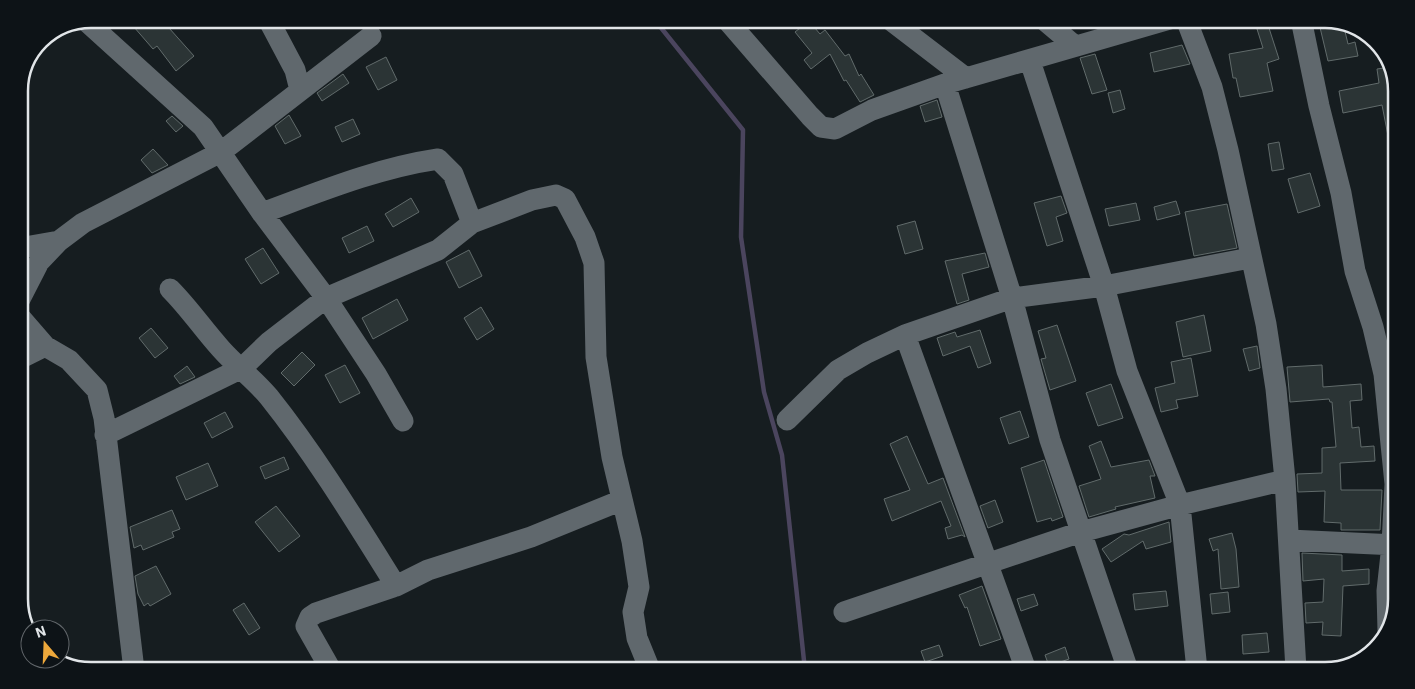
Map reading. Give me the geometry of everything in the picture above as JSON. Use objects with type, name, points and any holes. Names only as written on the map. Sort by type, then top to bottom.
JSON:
[{"type":"street","points":[[92,27],[141,73],[203,127],[262,214],[326,298],[376,374],[403,421]]},
{"type":"street","points":[[272,27],[295,70],[300,90]]},
{"type":"street","points":[[733,27],[821,126],[835,129],[872,110],[945,84],[1030,61],[1142,27]]},
{"type":"street","points":[[899,27],[966,78]]},
{"type":"street","points":[[1052,27],[1075,46]]},
{"type":"street","points":[[1189,27],[1212,87],[1228,150],[1250,258],[1266,324],[1276,389],[1285,480],[1296,662]]},
{"type":"street","points":[[1303,27],[1318,106],[1341,193],[1355,271],[1373,327],[1384,374],[1388,410]]},
{"type":"street","points":[[28,283],[39,262],[59,241],[83,223],[221,152],[371,36]]},
{"type":"street","points":[[1030,61],[1104,286],[1127,371],[1180,505],[1196,662]]},
{"type":"street","points":[[945,84],[1012,298],[1050,440],[1125,662]]},
{"type":"street","points":[[262,214],[346,182],[415,162],[438,159],[454,174],[472,223]]},
{"type":"street","points":[[105,435],[242,368],[269,342],[326,298],[438,250],[472,223],[532,200],[556,195],[565,199],[585,237],[594,263],[596,357],[612,457],[639,587],[633,612],[637,638],[647,662]]},
{"type":"street","points":[[28,246],[59,241]]},
{"type":"street","points":[[787,420],[838,370],[867,353],[905,336],[1012,298],[1104,286],[1250,258]]},
{"type":"street","points":[[170,289],[193,312],[229,359],[242,368],[293,428],[356,521],[396,586]]},
{"type":"street","points":[[28,326],[45,346],[69,360],[97,390],[104,418],[133,662]]},
{"type":"street","points":[[905,336],[1023,662]]},
{"type":"street","points":[[28,354],[45,346]]},
{"type":"street","points":[[844,612],[1081,532],[1180,505],[1285,480]]},
{"type":"street","points":[[326,662],[306,626],[310,617],[396,586],[428,570],[532,537],[622,500]]},
{"type":"street","points":[[1289,540],[1388,545]]},
{"type":"building","points":[[134,27],[168,27],[194,56],[176,71],[157,46],[153,49]]},
{"type":"building","points":[[801,27],[814,27],[820,34],[825,30],[845,56],[849,54],[859,76],[861,74],[874,95],[860,102],[846,80],[844,81],[830,54],[811,69],[804,60],[812,53],[795,32]]},
{"type":"building","points":[[1269,27],[1279,59],[1267,63],[1273,91],[1240,97],[1236,78],[1233,78],[1229,54],[1263,48],[1257,29]]},
{"type":"building","points":[[1320,27],[1345,31],[1348,44],[1355,42],[1358,56],[1328,61]]},
{"type":"building","points":[[1182,45],[1190,64],[1154,72],[1150,53]]},
{"type":"building","points":[[1095,54],[1107,90],[1092,94],[1080,58]]},
{"type":"building","points":[[386,57],[397,80],[378,90],[366,67]]},
{"type":"building","points":[[1383,68],[1386,79],[1387,131],[1382,105],[1343,113],[1339,91],[1379,83],[1377,69]]},
{"type":"building","points":[[343,74],[349,83],[322,101],[317,93]]},
{"type":"building","points":[[1120,90],[1125,109],[1113,113],[1108,93]]},
{"type":"building","points":[[937,100],[942,117],[925,122],[920,106]]},
{"type":"building","points":[[289,115],[301,136],[285,144],[275,126]]},
{"type":"building","points":[[172,116],[183,126],[176,132],[166,121]]},
{"type":"building","points":[[353,119],[360,134],[342,142],[335,127]]},
{"type":"building","points":[[1279,142],[1284,169],[1272,171],[1268,144]]},
{"type":"building","points":[[153,149],[168,165],[152,173],[141,160]]},
{"type":"building","points":[[1310,173],[1320,206],[1298,213],[1288,179]]},
{"type":"building","points":[[1061,196],[1067,213],[1056,217],[1063,241],[1047,246],[1034,203]]},
{"type":"building","points":[[411,198],[419,212],[393,227],[385,214]]},
{"type":"building","points":[[1176,201],[1180,214],[1157,220],[1154,207]]},
{"type":"building","points":[[1136,203],[1140,220],[1109,226],[1105,209]]},
{"type":"building","points":[[1227,204],[1237,248],[1194,256],[1185,212]]},
{"type":"building","points":[[915,221],[923,249],[905,254],[897,226]]},
{"type":"building","points":[[367,226],[374,241],[349,253],[342,238]]},
{"type":"building","points":[[263,248],[279,273],[261,284],[245,259]]},
{"type":"building","points":[[469,250],[482,276],[459,288],[446,262]]},
{"type":"building","points":[[985,253],[989,267],[962,274],[969,300],[957,304],[945,261]]},
{"type":"building","points":[[397,299],[408,320],[373,339],[362,318]]},
{"type":"building","points":[[481,307],[494,329],[477,340],[464,318]]},
{"type":"building","points":[[1204,315],[1211,351],[1183,357],[1176,322]]},
{"type":"building","points":[[1057,325],[1076,381],[1050,390],[1041,359],[1046,358],[1038,331]]},
{"type":"building","points":[[151,328],[168,348],[155,358],[139,338]]},
{"type":"building","points":[[980,330],[991,363],[978,368],[970,346],[943,356],[937,338],[955,332],[957,337]]},
{"type":"building","points":[[1257,346],[1260,368],[1249,371],[1243,349]]},
{"type":"building","points":[[302,352],[315,365],[294,386],[281,373]]},
{"type":"building","points":[[1191,358],[1198,396],[1176,400],[1178,408],[1161,412],[1155,388],[1175,383],[1171,362]]},
{"type":"building","points":[[345,365],[360,393],[340,403],[325,375]]},
{"type":"building","points":[[1322,365],[1323,387],[1361,384],[1362,400],[1350,401],[1352,428],[1359,427],[1361,447],[1374,446],[1375,461],[1340,463],[1341,490],[1382,490],[1380,530],[1341,530],[1341,523],[1324,522],[1325,491],[1298,492],[1297,474],[1322,473],[1322,448],[1336,447],[1332,402],[1329,399],[1290,402],[1287,367]]},
{"type":"building","points":[[187,366],[195,377],[180,384],[174,376]]},
{"type":"building","points":[[1111,384],[1123,418],[1098,426],[1086,393]]},
{"type":"building","points":[[1020,411],[1029,437],[1009,444],[1000,418]]},
{"type":"building","points":[[225,412],[233,427],[212,438],[204,423]]},
{"type":"building","points":[[907,436],[928,484],[943,478],[965,537],[962,535],[948,539],[945,528],[951,526],[941,501],[892,521],[884,499],[910,490],[890,444]]},
{"type":"building","points":[[1101,441],[1111,467],[1149,460],[1155,476],[1150,476],[1155,498],[1115,507],[1116,509],[1089,517],[1079,486],[1101,479],[1089,446]]},
{"type":"building","points":[[284,457],[289,469],[265,479],[260,467]]},
{"type":"building","points":[[1044,460],[1063,517],[1052,521],[1051,518],[1037,522],[1021,468]]},
{"type":"building","points":[[208,463],[218,486],[186,500],[176,477]]},
{"type":"building","points":[[995,500],[1003,522],[988,528],[980,506]]},
{"type":"building","points":[[276,506],[300,536],[279,552],[255,522]]},
{"type":"building","points":[[172,510],[180,529],[172,532],[174,537],[143,550],[141,545],[134,548],[130,527]]},
{"type":"building","points":[[1169,522],[1171,542],[1146,549],[1143,541],[1111,562],[1102,549],[1124,534],[1129,535]]},
{"type":"building","points":[[1232,533],[1236,549],[1239,587],[1221,589],[1218,549],[1213,551],[1209,539]]},
{"type":"building","points":[[1302,553],[1342,555],[1342,571],[1369,569],[1369,584],[1343,586],[1341,636],[1322,635],[1323,622],[1306,623],[1305,603],[1323,602],[1324,579],[1303,581]]},
{"type":"building","points":[[156,566],[171,594],[150,606],[148,603],[144,606],[138,594],[135,576]]},
{"type":"building","points":[[982,586],[1001,639],[980,646],[967,607],[965,608],[959,595]]},
{"type":"building","points":[[1166,591],[1168,606],[1135,610],[1133,594]]},
{"type":"building","points":[[1228,592],[1230,612],[1212,614],[1210,594]]},
{"type":"building","points":[[1034,594],[1038,605],[1021,611],[1017,599]]},
{"type":"building","points":[[244,603],[260,628],[249,635],[233,610]]},
{"type":"building","points":[[1267,633],[1269,652],[1243,654],[1242,635]]},
{"type":"building","points":[[939,645],[943,656],[925,662],[921,651]]},
{"type":"building","points":[[1065,647],[1069,659],[1060,662],[1048,662],[1045,655]]},
{"type":"waterway","points":[[660,27],[743,130],[741,237],[764,392],[782,455],[804,662]]}]
